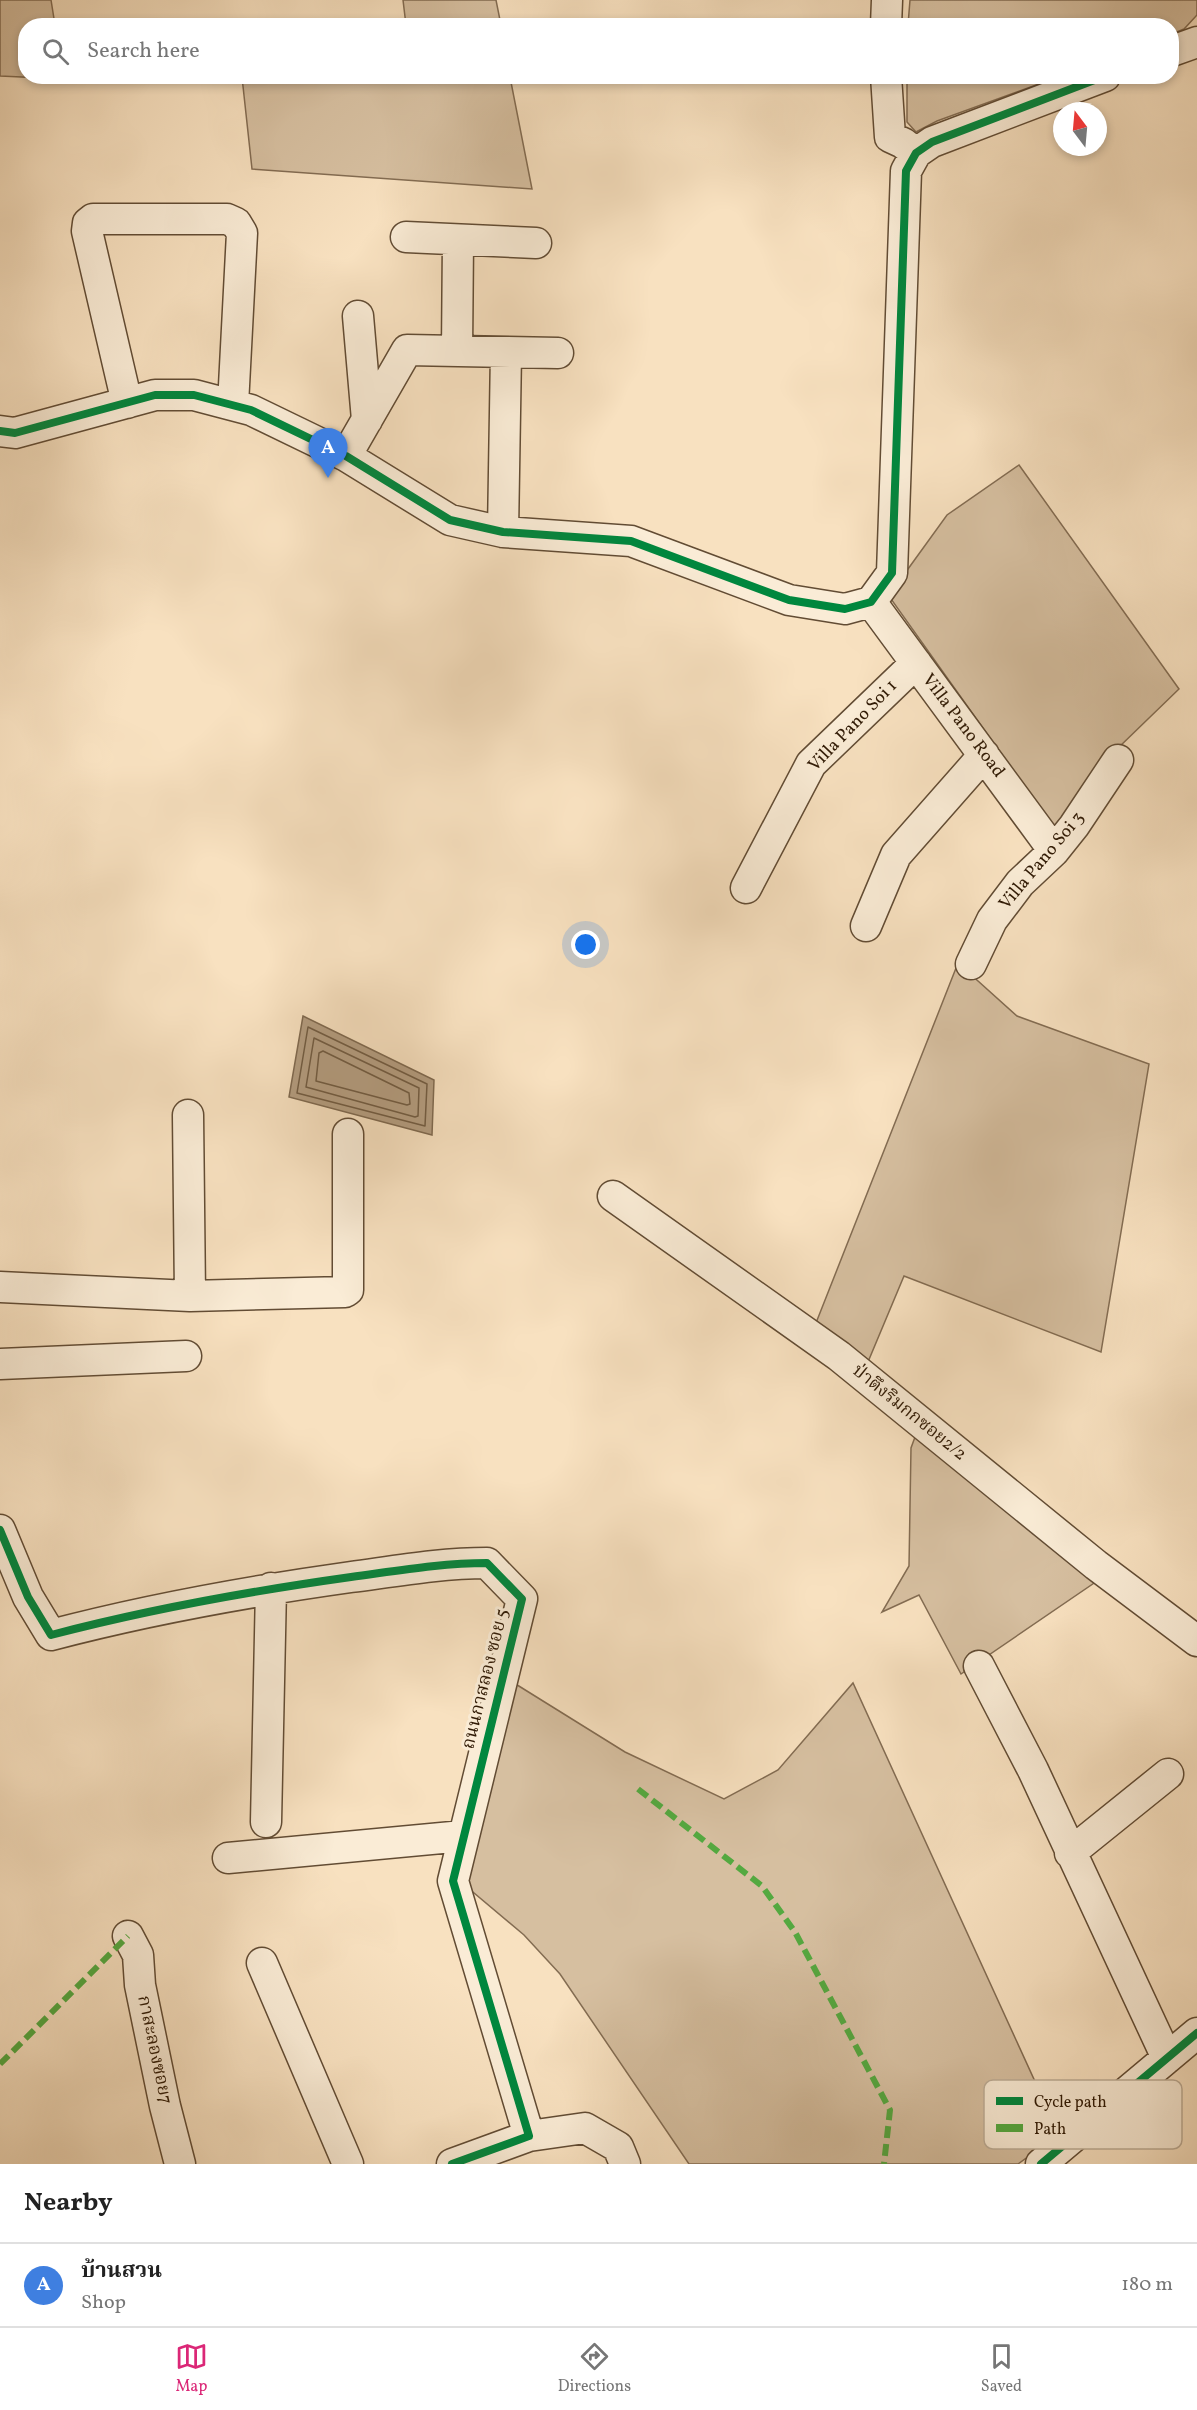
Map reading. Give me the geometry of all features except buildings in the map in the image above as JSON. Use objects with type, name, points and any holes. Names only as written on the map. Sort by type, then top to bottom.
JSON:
[{"type":"street","points":[[887,18],[888,0]]},
{"type":"street","points":[[1179,48],[1197,42]]},
{"type":"street","points":[[887,84],[890,137],[916,153]]},
{"type":"street","points":[[0,431],[15,433],[155,395],[194,395],[251,410],[346,456],[450,520],[503,532],[631,541],[789,600],[845,609],[871,602],[892,573],[906,171],[916,153],[932,142],[1084,84]]},
{"type":"street","points":[[127,402],[87,231],[88,223],[93,219],[227,219],[236,223],[242,233],[232,405]]},
{"type":"street","points":[[406,237],[536,243]]},
{"type":"street","points":[[457,351],[458,240]]},
{"type":"street","points":[[358,316],[367,420]]},
{"type":"street","points":[[346,456],[407,350],[558,353]]},
{"type":"street","points":[[503,532],[506,352]]},
{"type":"street","name":"Villa Pano Road","points":[[871,602],[1054,851]]},
{"type":"street","name":"Villa Pano Soi 1","points":[[746,888],[811,764],[916,663]]},
{"type":"street","points":[[866,926],[896,855],[984,755]]},
{"type":"street","name":"Villa Pano Soi 3","points":[[971,964],[992,920],[1020,883],[1054,851],[1074,826],[1118,760]]},
{"type":"street","points":[[189,1115],[190,1296]]},
{"type":"street","points":[[0,1287],[190,1296],[343,1293],[348,1290],[348,1134]]},
{"type":"street","name":"ป่าตึงริมกกซอย2/2","points":[[613,1196],[839,1356],[1087,1557],[1197,1641]]},
{"type":"street","points":[[0,1364],[186,1356]]},
{"type":"street","name":"ถนนกาสลอง ซอย 5","points":[[0,1530],[28,1597],[51,1635],[271,1588],[456,1563],[487,1563],[522,1599],[453,1881],[529,2136]]},
{"type":"street","points":[[266,1822],[271,1588]]},
{"type":"street","points":[[979,1666],[1033,1770],[1167,2058]]},
{"type":"street","points":[[1070,1853],[1168,1774]]},
{"type":"street","points":[[228,1858],[463,1836]]},
{"type":"street","name":"กาสะลองซอย7","points":[[128,1936],[138,1955],[140,1985],[165,2106],[180,2164]]},
{"type":"street","points":[[262,1963],[348,2164]]},
{"type":"street","points":[[1141,2080],[1197,2033]]},
{"type":"street","points":[[452,2164],[529,2136],[585,2128],[618,2147],[625,2164]]},
{"type":"street","points":[[1041,2164],[1059,2149]]},
{"type":"shaded area","points":[[0,0],[51,0],[54,18],[18,18],[18,77],[0,76]]},
{"type":"shaded area","points":[[403,0],[496,0],[500,18],[405,18]]},
{"type":"shaded area","points":[[910,0],[1197,0],[1197,15],[1179,31],[1179,18],[909,18]]},
{"type":"shaded area","points":[[243,84],[511,84],[532,189],[252,169]]},
{"type":"shaded area","points":[[907,84],[1039,84],[937,121],[916,132],[907,122]]},
{"type":"shaded area","points":[[1019,465],[1179,689],[1116,750],[1057,832],[891,599],[908,569],[947,515]]},
{"type":"shaded area","points":[[958,963],[1017,1016],[1149,1064],[1101,1352],[904,1276],[865,1369],[814,1328]]},
{"type":"shaded area","points":[[915,1437],[928,1444],[1100,1579],[961,1674],[919,1595],[882,1612],[909,1566],[911,1448]]},
{"type":"shaded area","points":[[514,1683],[625,1752],[724,1799],[778,1770],[853,1683],[1034,2080],[984,2080],[984,2149],[1038,2149],[1018,2164],[689,2164],[560,1974],[524,1935],[461,1882]]},
{"type":"water","points":[[303,1016],[434,1080],[432,1135],[289,1097]]},
{"type":"marked path","points":[[638,1789],[762,1886],[795,1932],[890,2110],[884,2164]]},
{"type":"marked path","points":[[0,2064],[128,1936]]},
{"type":"cycle path","points":[[0,431],[15,433],[155,395],[194,395],[251,410],[346,456],[450,520],[503,532],[631,541],[789,600],[845,609],[871,602],[892,573],[906,171],[916,153],[932,142],[1084,84]]},
{"type":"cycle path","points":[[0,1530],[28,1597],[51,1635],[163,1609],[238,1595],[453,1564],[487,1563],[522,1599],[453,1881],[529,2136],[452,2164]]},
{"type":"cycle path","points":[[1141,2080],[1197,2033]]},
{"type":"cycle path","points":[[1041,2164],[1059,2149]]},
{"type":"place","name":"บ้านสวน","points":[[328,478]]}]
